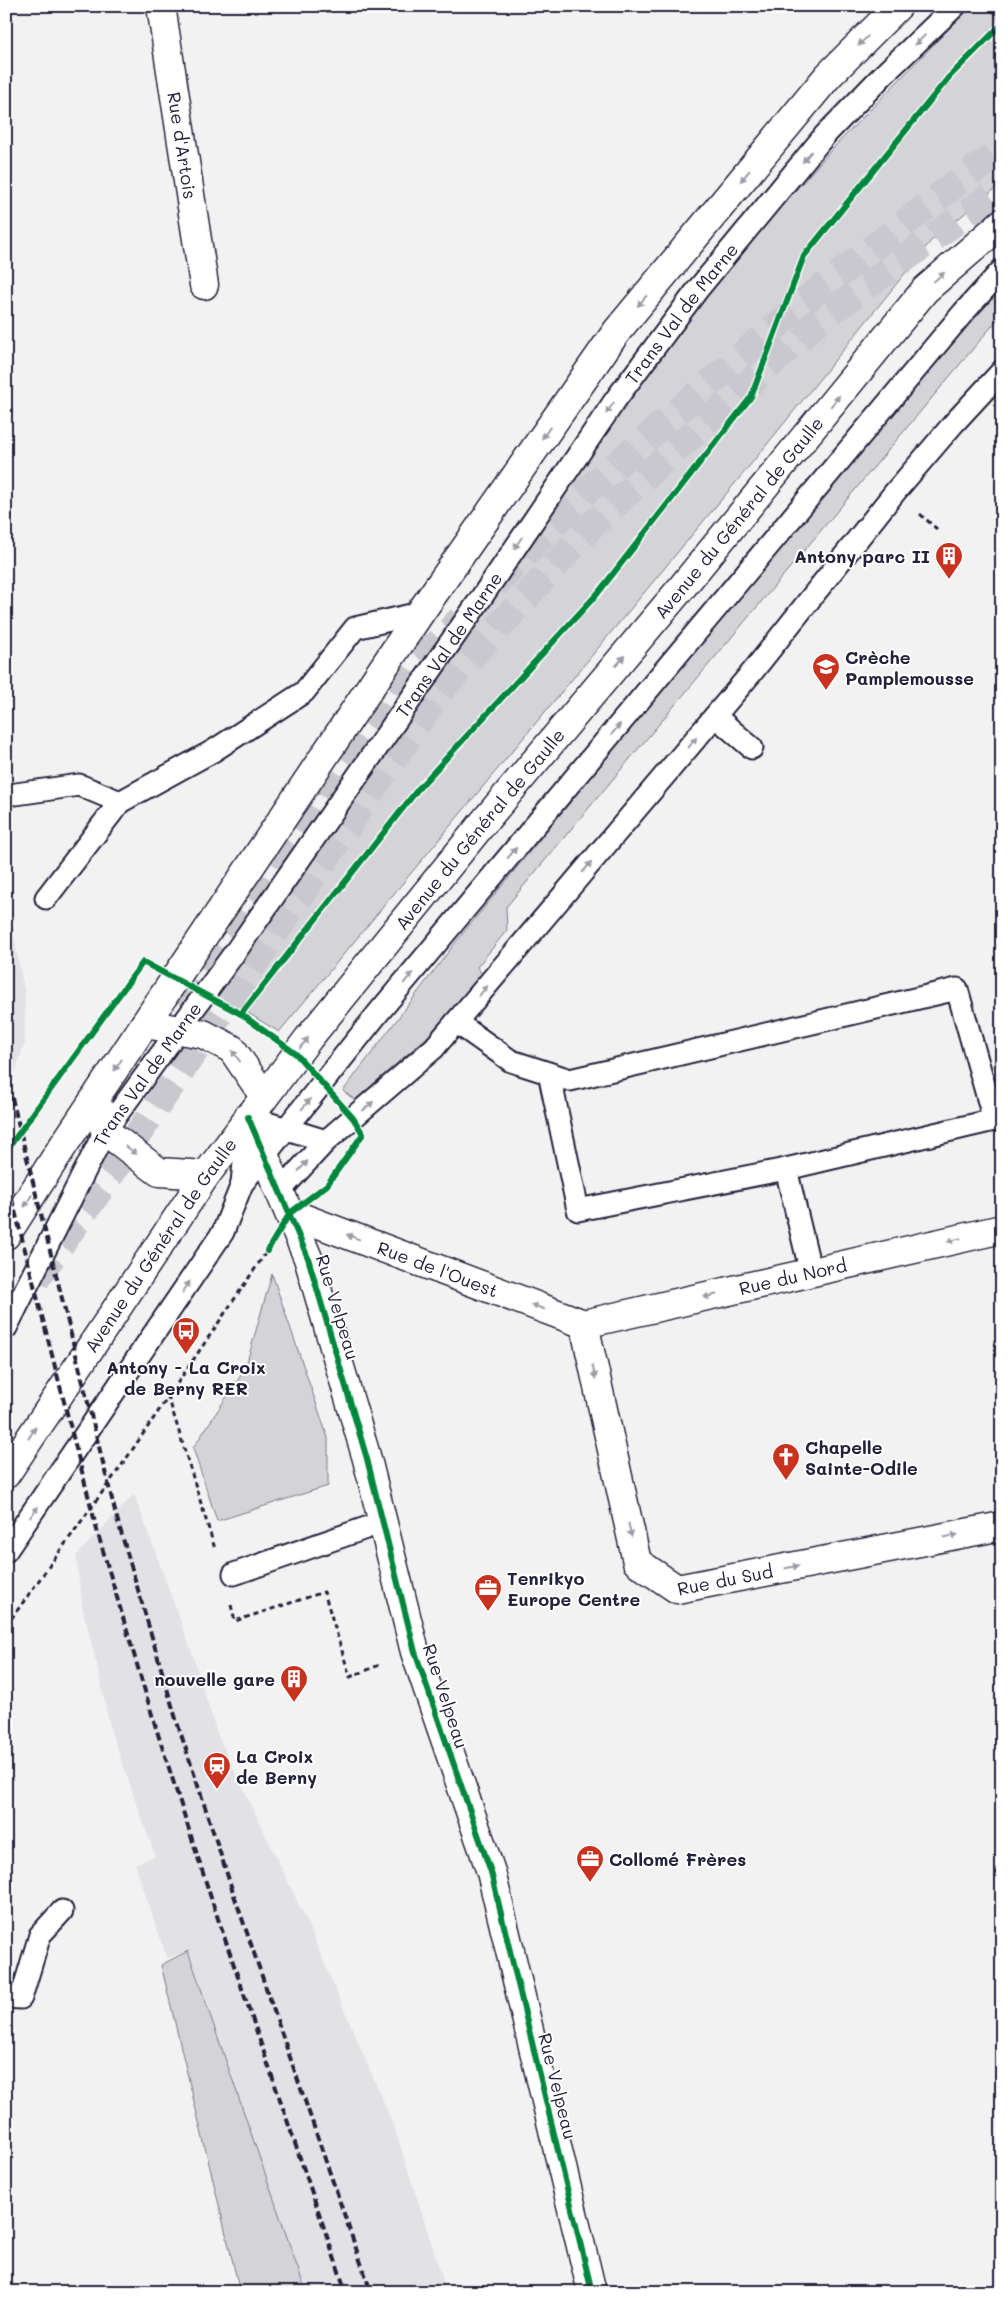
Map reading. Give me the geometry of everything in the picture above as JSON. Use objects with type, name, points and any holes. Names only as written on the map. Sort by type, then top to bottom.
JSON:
[{"type":"main road","name":"Rue d'Artois","points":[[161,6],[204,285]]},
{"type":"main road","points":[[6,1235],[420,614],[617,331],[828,76],[898,6]]},
{"type":"main road","name":"Avenue du Général de Gaulle","points":[[6,1474],[206,1175],[308,1039],[483,823],[678,592],[925,290],[1002,223]]},
{"type":"main road","points":[[145,1024],[203,1034],[232,1049],[264,1096]]},
{"type":"main road","points":[[96,1098],[105,1131],[159,1172],[206,1175]]},
{"type":"main road","name":"Rue Velpeau","points":[[248,1117],[308,1258],[367,1459],[415,1652],[491,1872],[592,2292]]},
{"type":"main road","name":"Rue de l'Ouest","points":[[285,1202],[584,1324]]},
{"type":"main road","name":"Rue du Nord","points":[[584,1324],[1002,1229]]},
{"type":"main road","name":"Rue du Sud","points":[[584,1324],[637,1562],[677,1589],[1002,1526]]},
{"type":"lane","name":"Trans Val de Marne","points":[[6,1328],[105,1131],[179,1030],[460,628],[616,399],[698,289],[825,134],[955,6]]},
{"type":"lane","points":[[242,1184],[379,1012],[951,328],[1002,270]]},
{"type":"lane","points":[[285,1202],[326,1141],[434,1048],[715,716],[895,492],[954,423],[1002,371]]},
{"type":"lane","points":[[46,898],[120,802],[213,751],[304,692],[355,628],[420,614]]},
{"type":"lane","points":[[715,716],[752,748]]},
{"type":"lane","points":[[16,794],[79,785],[120,802]]},
{"type":"lane","points":[[456,1022],[510,1061],[549,1073],[570,1080],[957,989],[994,1120],[786,1168],[578,1210],[549,1073]]},
{"type":"lane","points":[[6,1552],[223,1232],[242,1184],[248,1117],[326,1141]]},
{"type":"lane","points":[[786,1168],[811,1273]]},
{"type":"lane","points":[[234,1574],[383,1522]]},
{"type":"lane","points":[[6,1997],[21,1998],[40,1935],[62,1911]]},
{"type":"path","points":[[6,1626],[168,1396],[267,1251]]},
{"type":"path","points":[[168,1396],[215,1550]]},
{"type":"path","points":[[230,1604],[235,1621],[324,1592],[350,1677]]},
{"type":"shaded area","points":[[971,6],[986,6],[1002,22],[1002,183],[931,241],[756,458],[279,1032],[214,992],[570,482],[721,275],[832,149]]},
{"type":"shaded area","points":[[1002,287],[1002,314],[506,907],[507,930],[477,967],[482,974],[428,1036],[355,1100],[343,1091],[455,943],[932,360]]},
{"type":"shaded area","points":[[6,896],[25,994],[25,1043],[6,1097]]},
{"type":"shaded area","points":[[272,1274],[328,1438],[328,1486],[217,1521],[193,1448],[245,1369]]},
{"type":"shaded area","points":[[134,1494],[191,1650],[218,1736],[304,1915],[395,2129],[447,2292],[305,2292],[188,1951],[167,1958],[135,1864],[155,1856],[110,1728],[83,1610],[76,1556]]},
{"type":"shaded area","points":[[188,1951],[306,2292],[240,2292],[161,1965]]},
{"type":"tunnel","points":[[495,585],[584,493],[802,303],[963,178],[1002,151]]},
{"type":"tunnel","points":[[36,1279],[108,1178],[438,693],[593,524],[818,321],[1002,188]]},
{"type":"tunnel","points":[[152,1036],[413,668],[461,619]]},
{"type":"railway","points":[[6,1074],[116,1515],[176,1719],[235,1898],[371,2292]]},
{"type":"railway","points":[[6,1176],[98,1534],[156,1728],[214,1907],[346,2292]]},
{"type":"cycle path","points":[[241,1014],[418,789],[598,593],[751,397],[804,256],[949,77],[1002,24]]},
{"type":"cycle path","points":[[6,1151],[143,962],[241,1014],[296,1054],[353,1118],[363,1134],[327,1185],[290,1213],[267,1251]]},
{"type":"cycle path","points":[[248,1117],[308,1258],[367,1459],[415,1652],[491,1872],[592,2292]]},
{"type":"place","name":"Antony parc II","points":[[949,580]]},
{"type":"place","name":"Crèche Pamplemousse","points":[[826,691]]},
{"type":"place","name":"Antony - La Croix de Berny RER","points":[[186,1355]]},
{"type":"place","name":"Chapelle Sainte-Odile","points":[[786,1481]]},
{"type":"place","name":"Tenrikyo Europe Centre","points":[[488,1612]]},
{"type":"place","name":"nouvelle gare","points":[[294,1703]]},
{"type":"place","name":"La Croix de Berny","points":[[217,1790]]},
{"type":"place","name":"Collomé Frères","points":[[590,1883]]}]
